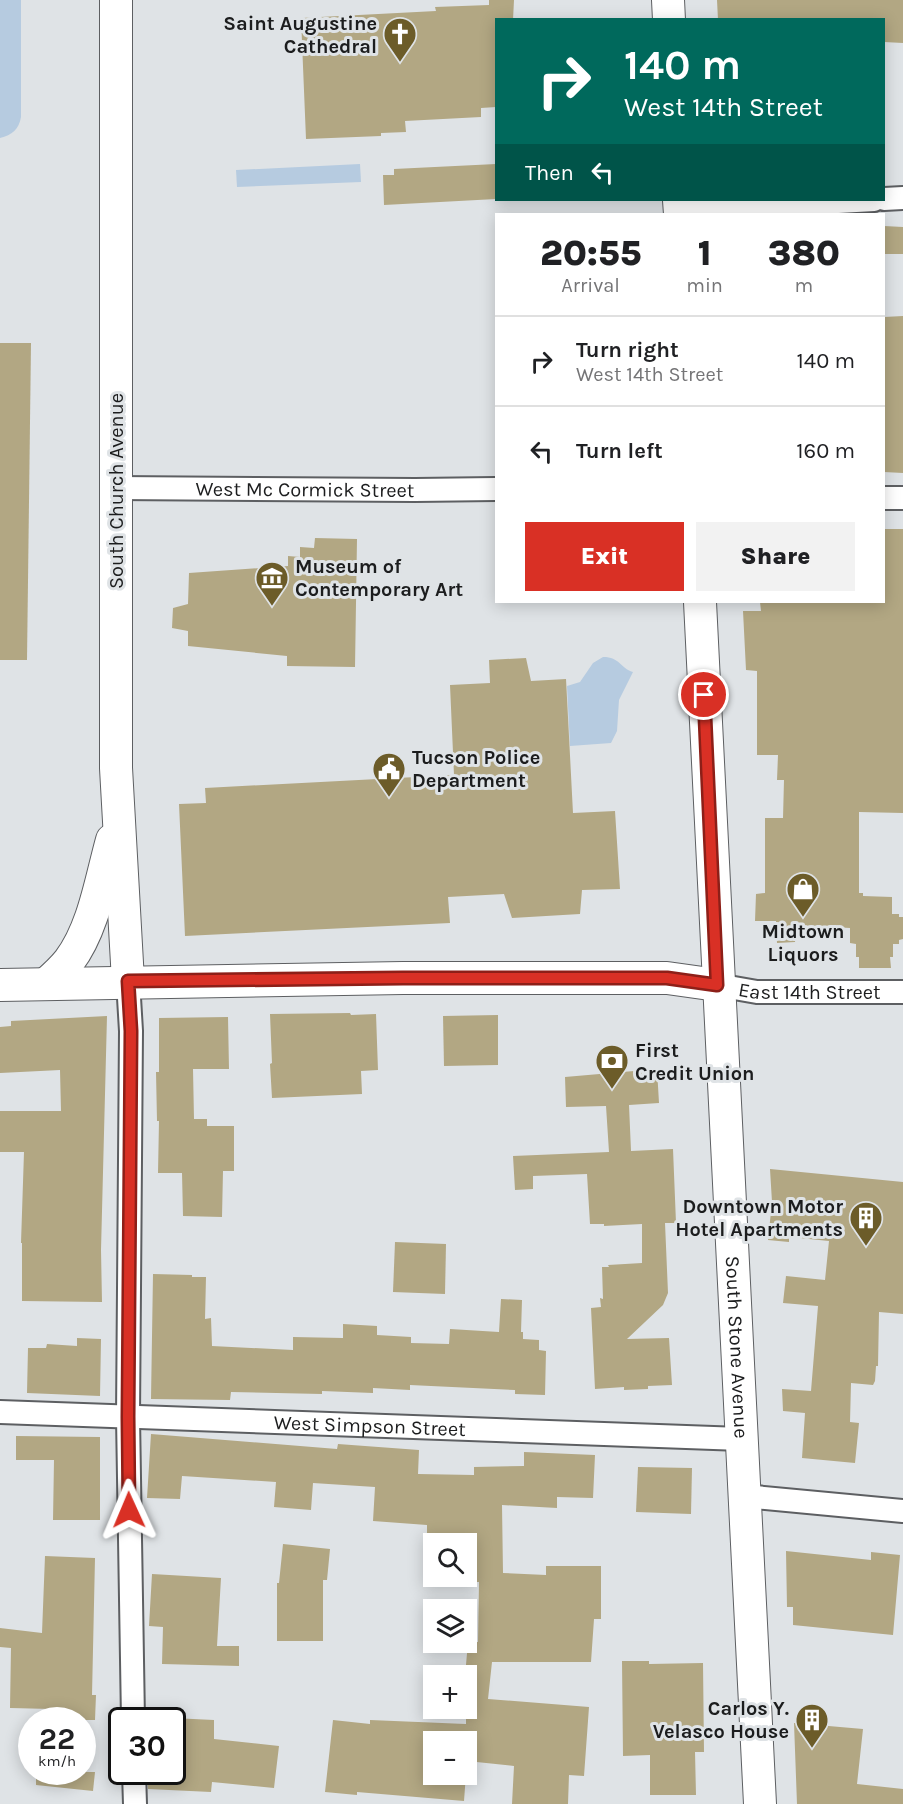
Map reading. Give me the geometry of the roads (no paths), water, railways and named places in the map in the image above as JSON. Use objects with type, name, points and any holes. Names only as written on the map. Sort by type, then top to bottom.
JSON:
[{"type":"street","name":"South Church Avenue","points":[[116,0],[118,312],[115,488],[116,768],[128,981]]},
{"type":"street","points":[[668,0],[669,18]]},
{"type":"street","points":[[885,199],[903,198]]},
{"type":"street","points":[[679,208],[850,201]]},
{"type":"street","name":"West Mc Cormick Street","points":[[115,488],[495,489]]},
{"type":"street","points":[[885,498],[903,498]]},
{"type":"street","name":"South Stone Avenue","points":[[700,603],[717,985],[760,1804]]},
{"type":"street","points":[[46,984],[68,962],[82,939],[91,916],[119,813]]},
{"type":"street","points":[[0,985],[403,978],[667,978],[717,985]]},
{"type":"street","points":[[128,981],[131,1031],[128,1417],[133,1707]]},
{"type":"street","name":"East 14th Street","points":[[717,985],[757,992],[903,993]]},
{"type":"street","name":"West Simpson Street","points":[[0,1412],[741,1439]]},
{"type":"street","points":[[744,1496],[903,1511]]},
{"type":"street","points":[[134,1785],[135,1804]]},
{"type":"place","name":"Saint Augustine Cathedral","points":[[400,63]]},
{"type":"place","name":"Museum of Contemporary Art","points":[[272,607]]},
{"type":"place","name":"Tucson Police Department","points":[[389,798]]},
{"type":"place","name":"Midtown Liquors","points":[[803,918]]},
{"type":"place","name":"First Credit Union","points":[[612,1090]]},
{"type":"place","name":"Downtown Motor Hotel Apartments","points":[[866,1247]]},
{"type":"place","name":"Carlos Y. Velasco House","points":[[812,1749]]}]
